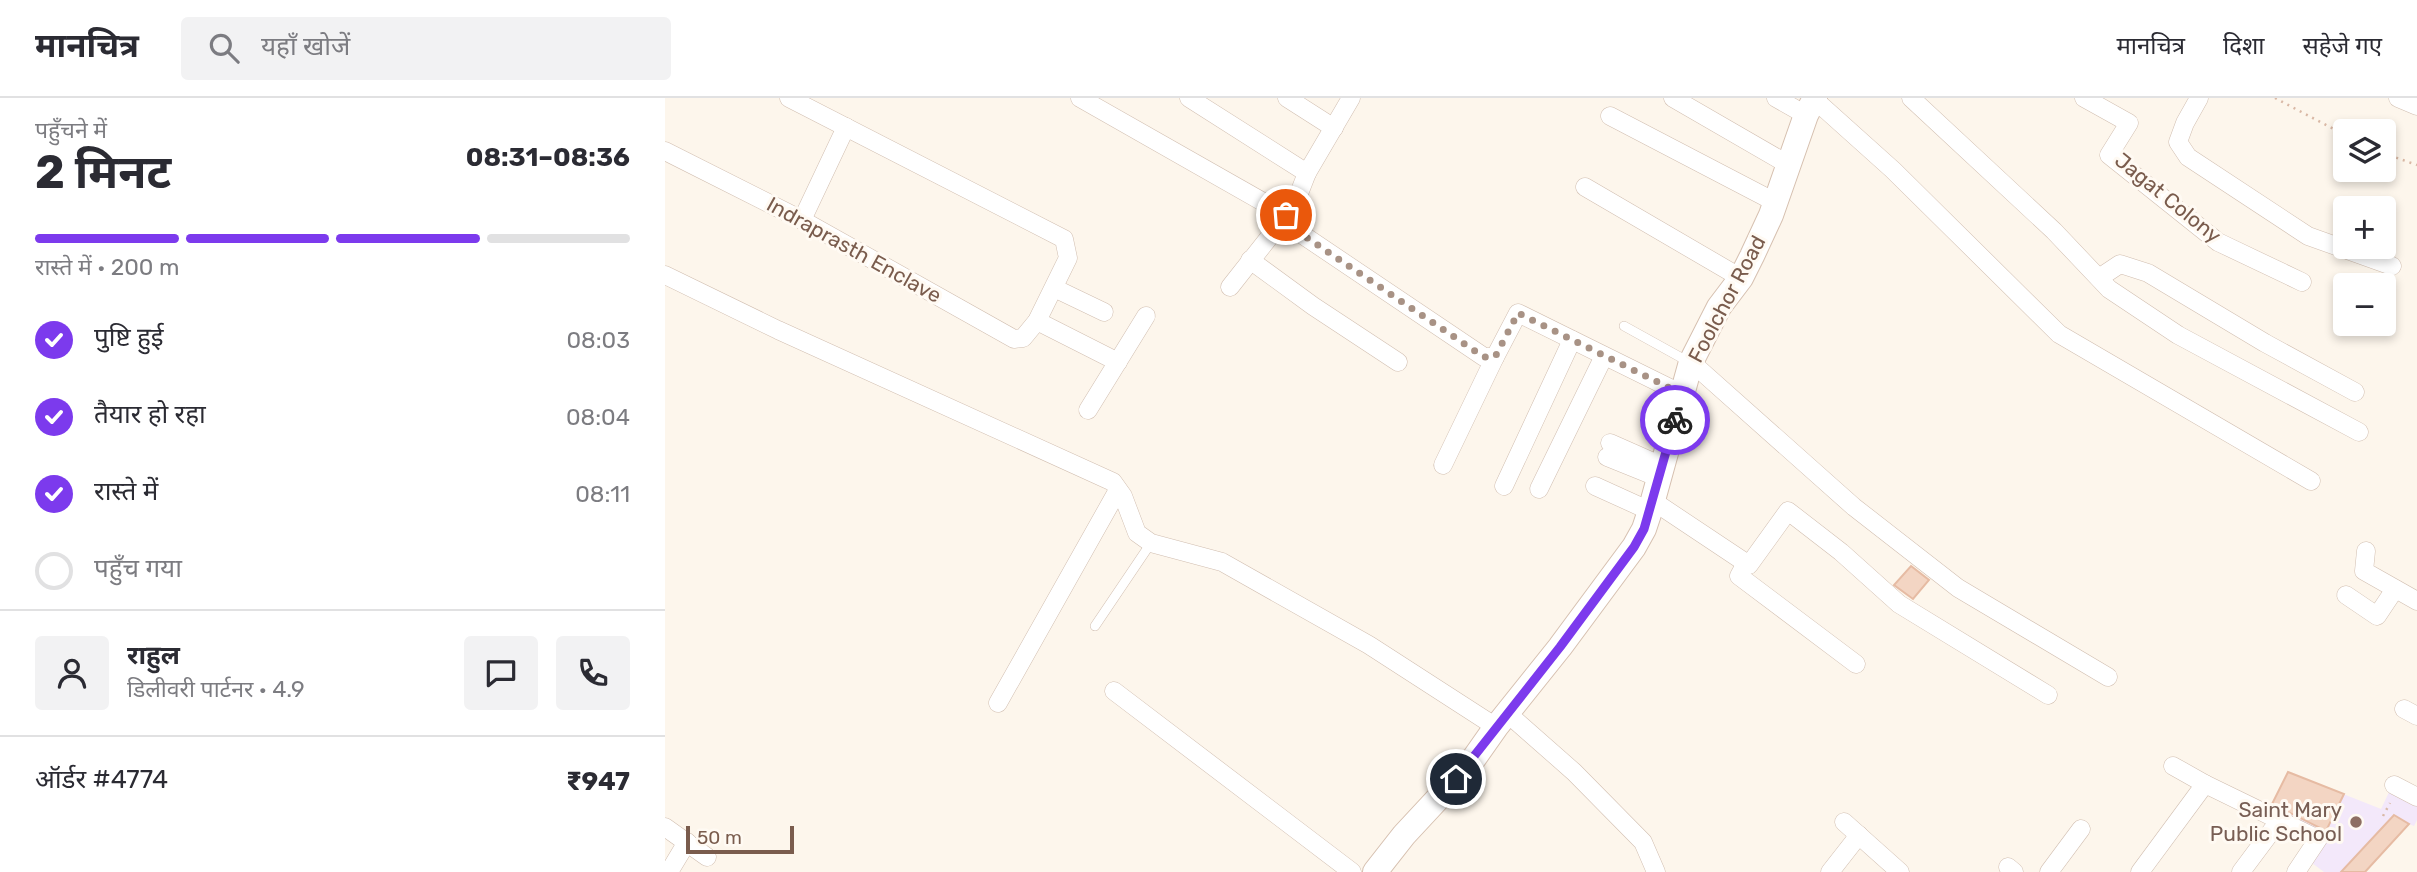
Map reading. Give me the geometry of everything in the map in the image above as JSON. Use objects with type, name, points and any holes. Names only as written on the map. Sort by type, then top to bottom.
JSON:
[{"type":"street","points":[[789,98],[1064,239],[1068,258],[1037,321],[1118,362]]},
{"type":"street","points":[[1080,98],[1284,218],[1484,357],[1495,357]]},
{"type":"street","points":[[1189,98],[1307,173]]},
{"type":"street","points":[[1287,98],[1334,128]]},
{"type":"street","points":[[1230,287],[1298,197],[1307,173],[1350,98]]},
{"type":"street","points":[[1673,98],[1789,165]]},
{"type":"street","points":[[1776,98],[1812,104],[1893,170],[2059,334],[2311,481]]},
{"type":"street","points":[[1911,98],[2054,231],[2109,289],[2178,335],[2359,432]]},
{"type":"street","name":"Jagat Colony","points":[[2084,98],[2129,123],[2109,155],[2218,242],[2302,282]]},
{"type":"street","points":[[2199,98],[2178,142],[2188,157],[2308,236],[2343,251],[2392,266]]},
{"type":"street","points":[[2398,98],[2417,106]]},
{"type":"street","name":"Foolchor Road","points":[[1383,869],[1404,835],[1470,764],[1634,547],[1644,529],[1691,362],[1719,307],[1741,278],[1775,202],[1812,104]]},
{"type":"street","points":[[1611,116],[1775,202]]},
{"type":"street","points":[[802,219],[846,127]]},
{"type":"street","name":"Indraprasth Enclave","points":[[665,151],[802,219],[1014,339],[1023,338],[1037,321]]},
{"type":"street","points":[[1584,187],[1741,278]]},
{"type":"street","points":[[1250,260],[1313,306],[1398,362]]},
{"type":"street","points":[[2099,278],[2120,264],[2148,273],[2265,343],[2355,392]]},
{"type":"street","points":[[665,275],[982,425],[1113,482],[1137,533],[1151,543],[1222,562],[1501,720],[1574,772],[1643,842],[1656,872]]},
{"type":"street","points":[[1053,288],[1104,312]]},
{"type":"street","points":[[1443,465],[1518,313],[1682,394]]},
{"type":"street","points":[[1088,410],[1146,316]]},
{"type":"street","points":[[1504,486],[1572,340]]},
{"type":"street","points":[[1539,489],[1604,356]]},
{"type":"street","points":[[1691,362],[1854,507],[1958,588],[2108,677]]},
{"type":"street","points":[[1609,450],[1749,565],[1788,511],[1841,552],[1899,604],[2048,695]]},
{"type":"street","points":[[1595,486],[1656,489]]},
{"type":"street","points":[[998,703],[1118,490]]},
{"type":"street","points":[[2367,551],[2364,571],[2417,601]]},
{"type":"street","points":[[1746,563],[1739,576],[1856,664]]},
{"type":"street","points":[[2346,595],[2377,616],[2395,589]]},
{"type":"street","points":[[1114,691],[1352,872]]},
{"type":"street","points":[[2173,766],[2206,785],[2318,839],[2296,872]]},
{"type":"street","points":[[2140,872],[2206,785]]},
{"type":"street","points":[[2394,785],[2417,797]]},
{"type":"street","points":[[2241,872],[2279,821]]},
{"type":"street","points":[[1844,822],[1900,872]]},
{"type":"street","points":[[665,827],[707,857]]},
{"type":"street","points":[[2049,872],[2081,829]]},
{"type":"street","points":[[1830,872],[1859,835]]},
{"type":"street","points":[[669,872],[687,842]]},
{"type":"lane","points":[[1624,326],[1691,362]]},
{"type":"lane","points":[[1095,626],[1151,543]]},
{"type":"path","points":[[2275,98],[2333,129]]},
{"type":"path","points":[[2396,158],[2417,165]]},
{"type":"shaded area","name":"Saint Mary Public School","points":[[2288,772],[2381,809],[2391,788],[2417,804],[2417,820],[2414,826],[2409,824],[2365,872],[2324,872],[2312,863],[2326,836],[2269,809]]},
{"type":"building","points":[[1911,566],[1929,580],[1913,599],[1894,585]]},
{"type":"building","points":[[2288,772],[2344,794],[2326,831],[2272,804]]},
{"type":"building","points":[[2394,815],[2409,824],[2365,872],[2341,872]]},
{"type":"way so far","points":[[1286,215],[1282,221],[1484,357],[1495,357],[1518,313],[1682,394],[1675,420]]},
{"type":"place","name":"Saint Mary Public School","points":[[2356,822]]},
{"type":"route","points":[[1456,779],[1560,647],[1634,547],[1644,529],[1675,420]]}]
